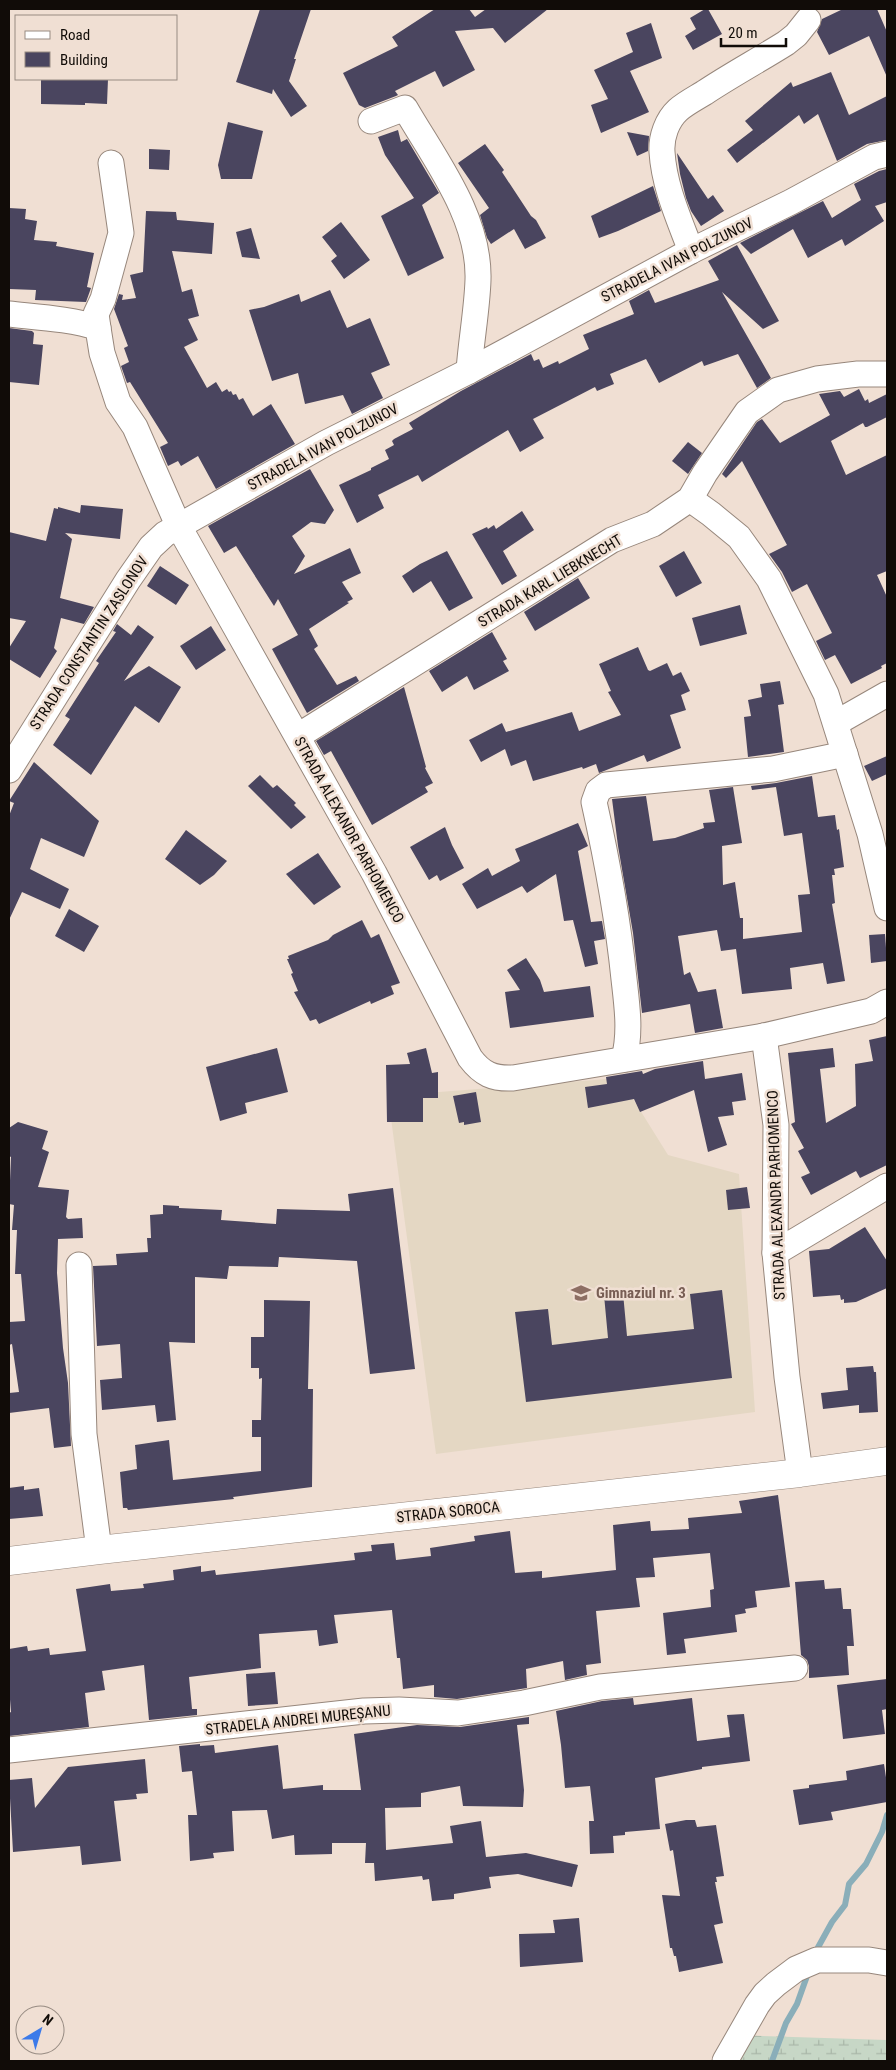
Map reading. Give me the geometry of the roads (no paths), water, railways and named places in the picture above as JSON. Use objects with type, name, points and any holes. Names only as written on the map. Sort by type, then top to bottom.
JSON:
[{"type":"street","points":[[691,251],[665,172],[662,151],[663,140],[670,120],[678,110],[786,43],[796,35],[808,20]]},
{"type":"street","points":[[371,121],[405,108],[463,206],[475,247],[478,279],[469,371]]},
{"type":"street","name":"STRADELA IVAN POLZUNOV","points":[[178,525],[326,443],[469,371],[691,251],[791,202],[874,157],[887,154]]},
{"type":"street","name":"STRADA ALEXANDR PARHOMENCO","points":[[111,162],[121,233],[103,299],[96,314],[102,354],[118,402],[135,427],[178,525],[213,590],[298,736],[374,873],[470,1058],[478,1068],[488,1076],[501,1079],[513,1078],[764,1036],[871,1011],[887,1002]]},
{"type":"street","points":[[9,314],[82,322],[98,328]]},
{"type":"street","name":"STRADA KARL LIEBKNECHT","points":[[298,736],[612,540],[653,524],[690,499],[746,412],[778,390],[817,379],[858,374],[887,374]]},
{"type":"street","points":[[690,499],[712,514],[739,537],[769,580],[826,694],[870,834],[887,908]]},
{"type":"street","name":"STRADA CONSTANTIN ZASLONOV","points":[[9,770],[145,554],[157,541],[178,525]]},
{"type":"street","points":[[836,723],[887,694]]},
{"type":"street","points":[[624,1059],[629,1041],[629,1024],[621,946],[594,802],[598,792],[606,785],[773,770],[844,754]]},
{"type":"street","name":"STRADA ALEXANDR PARHOMENCO","points":[[764,1036],[776,1125],[775,1253],[787,1377],[800,1474]]},
{"type":"street","points":[[775,1253],[887,1186]]},
{"type":"street","points":[[79,1265],[84,1434],[99,1550]]},
{"type":"street","name":"STRADA SOROCA","points":[[9,1561],[800,1474],[887,1461]]},
{"type":"street","name":"STRADELA ANDREI MUREȘANU","points":[[9,1750],[87,1743],[364,1711],[399,1710],[458,1713],[524,1703],[600,1687],[795,1668]]},
{"type":"street","points":[[725,2061],[765,1994],[796,1969],[817,1960],[869,1960],[887,1963]]},
{"type":"waterway","points":[[816,1951],[832,1922],[845,1905],[849,1884],[866,1864],[882,1832],[887,1815]]},
{"type":"waterway","points":[[772,2061],[786,2023],[797,2004],[807,1976]]},
{"type":"place","name":"Gimnaziul nr. 3","points":[[581,1293]]}]
